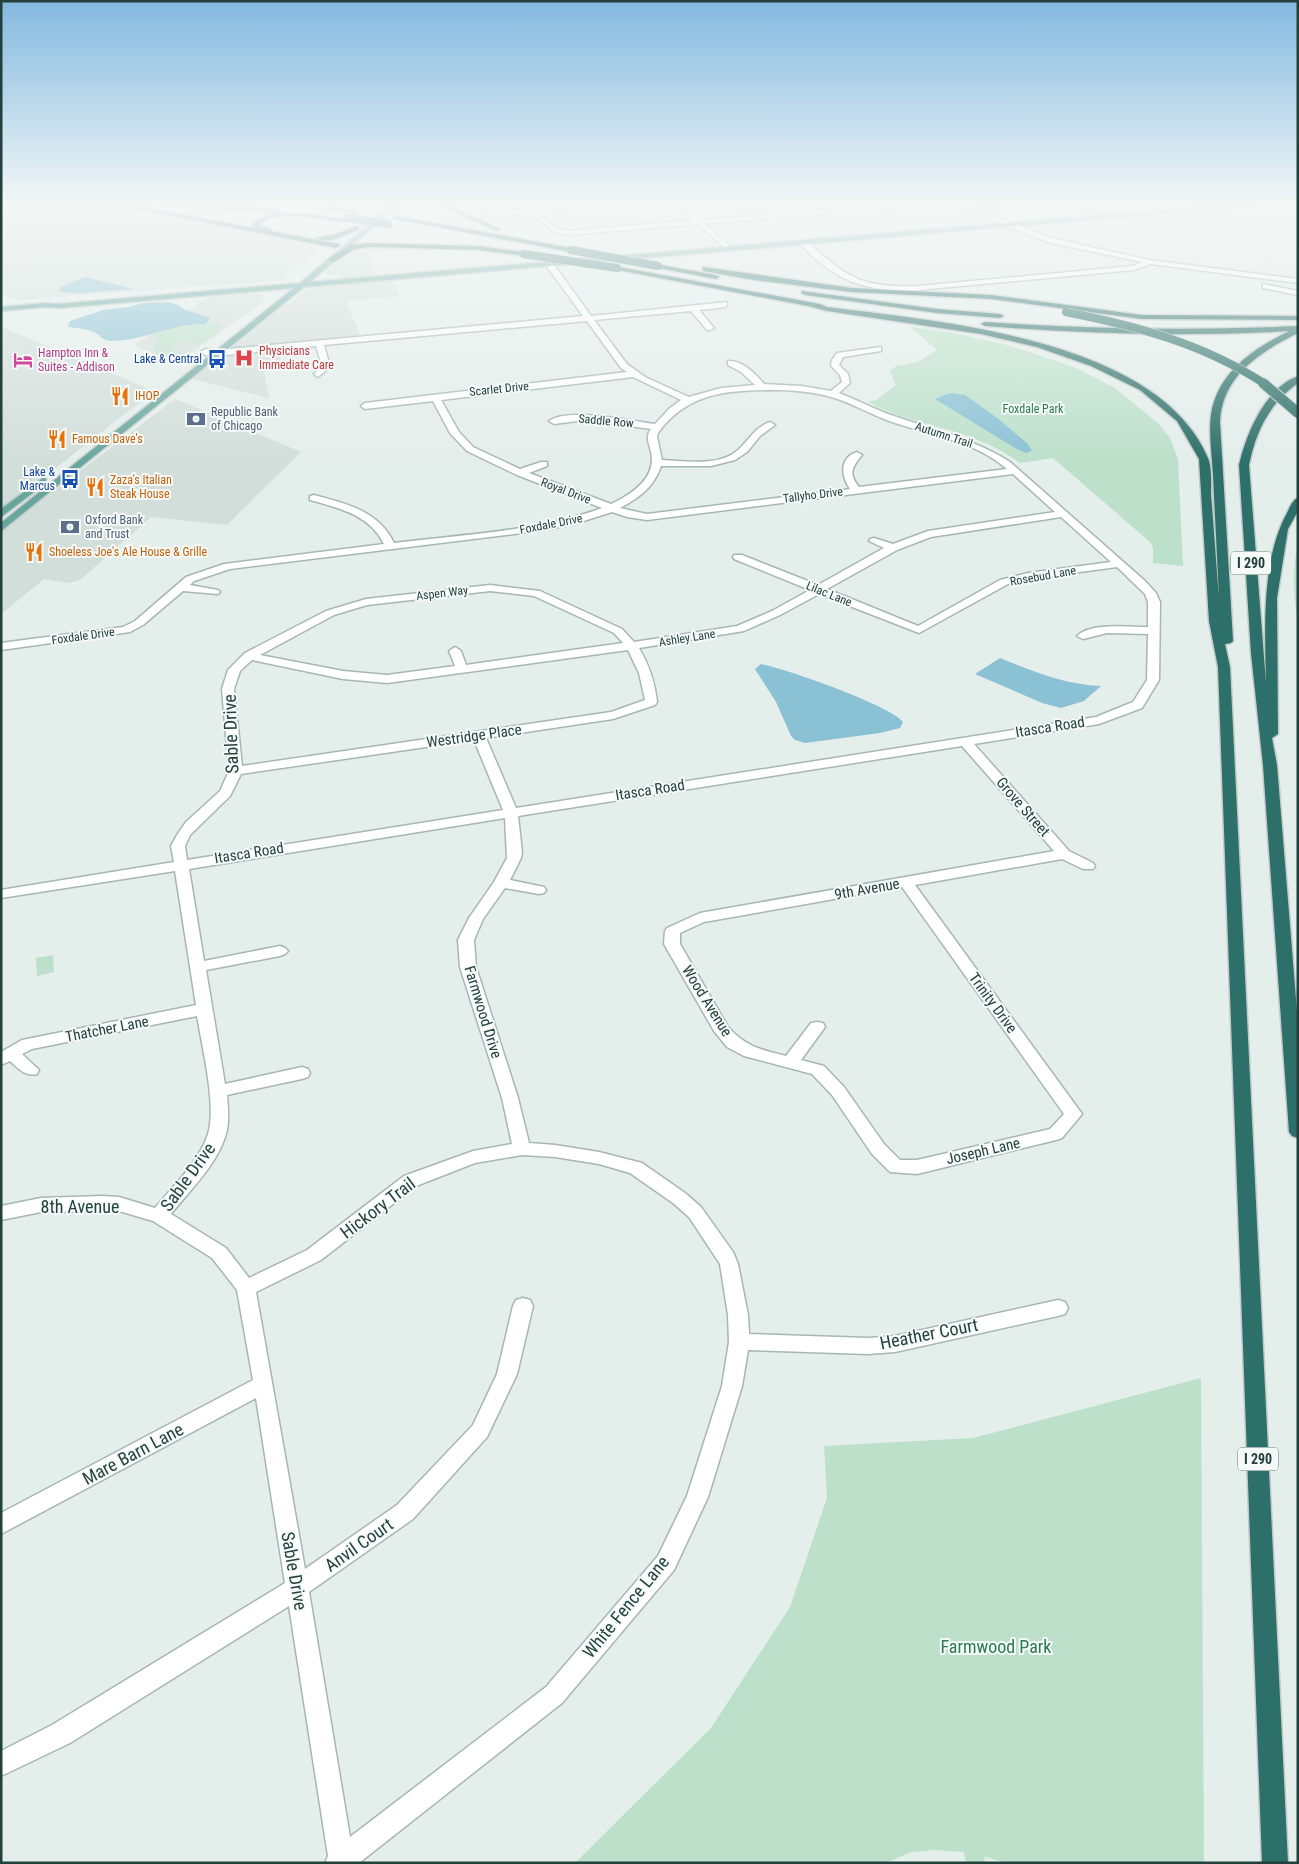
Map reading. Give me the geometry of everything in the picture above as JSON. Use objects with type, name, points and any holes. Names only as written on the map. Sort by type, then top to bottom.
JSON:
[{"type":"highway","points":[[733,290],[827,309],[970,328],[1050,348],[1113,373],[1165,405],[1191,431],[1204,459],[1215,621],[1224,667]]},
{"type":"highway","points":[[789,290],[842,299],[1005,317],[1157,323],[1298,319]]},
{"type":"highway","points":[[810,290],[840,294],[983,302]]},
{"type":"highway","points":[[834,290],[983,302],[1066,312],[1154,333],[1230,362],[1268,385],[1298,413]]},
{"type":"highway","points":[[852,290],[991,297],[1142,317],[1298,319]]},
{"type":"highway","points":[[811,305],[948,321],[1076,330],[1190,332],[1298,329]]},
{"type":"highway","name":"I 290","points":[[1276,1863],[1224,667],[1227,639],[1215,418],[1219,399],[1228,383],[1242,366],[1278,340],[1298,329]]},
{"type":"highway","name":"I 290","points":[[1298,380],[1274,400],[1259,418],[1251,435],[1244,465],[1256,652],[1261,712],[1270,765],[1298,1132]]},
{"type":"highway","points":[[1270,765],[1272,724],[1270,650],[1272,598],[1283,529],[1298,501]]},
{"type":"main road","points":[[1,309],[68,301],[218,290]]},
{"type":"main road","points":[[46,305],[59,306],[249,290]]},
{"type":"main road","points":[[241,291],[265,293],[269,297],[279,290]]},
{"type":"main road","points":[[1,528],[295,290]]},
{"type":"main road","points":[[1,514],[226,335]]},
{"type":"street","points":[[568,290],[618,360],[633,374],[688,400]]},
{"type":"street","points":[[1284,290],[1298,293]]},
{"type":"street","points":[[205,352],[216,353],[693,309],[724,304]]},
{"type":"street","points":[[693,309],[710,328]]},
{"type":"street","points":[[318,374],[326,367],[319,343]]},
{"type":"street","points":[[833,394],[846,383],[844,374],[835,366],[836,360],[840,355],[878,348]]},
{"type":"street","points":[[731,363],[754,377],[762,387]]},
{"type":"street","name":"Scarlet Drive","points":[[365,406],[435,396],[633,374]]},
{"type":"street","points":[[762,387],[721,391],[688,400],[670,412],[657,427],[652,437],[657,463],[708,463],[726,460],[740,454],[763,427],[770,425]]},
{"type":"street","name":"Autumn Trail","points":[[762,387],[808,390],[833,394],[889,418],[974,444],[994,455],[1016,472],[1119,564]]},
{"type":"street","name":"Royal Drive","points":[[435,396],[455,433],[466,446],[520,473],[612,508]]},
{"type":"street","name":"Saddle Row","points":[[554,421],[585,417],[657,427]]},
{"type":"street","points":[[856,490],[848,481],[846,470],[857,455]]},
{"type":"street","name":"Foxdale Drive","points":[[1,647],[126,630],[139,623],[190,579],[228,566],[558,525],[586,518],[612,508],[631,498],[644,488],[652,477],[657,463]]},
{"type":"street","name":"Royal Drive","points":[[520,473],[544,464]]},
{"type":"street","name":"Tallyho Drive","points":[[612,508],[627,514],[646,517],[663,516],[708,508],[1016,472]]},
{"type":"street","points":[[314,498],[348,508],[366,516],[379,526],[390,546]]},
{"type":"street","name":"Ashley Lane","points":[[249,656],[343,675],[381,679],[708,636],[740,629],[795,603],[893,548],[928,534],[1063,514]]},
{"type":"street","points":[[874,541],[893,548]]},
{"type":"street","points":[[267,548],[268,561]]},
{"type":"street","name":"Lilac Lane","points":[[738,557],[920,630]]},
{"type":"street","name":"Rosebud Lane","points":[[920,630],[1004,582],[1028,576],[1119,564]]},
{"type":"street","name":"Itasca Road","points":[[1,894],[180,864],[1099,720],[1138,705],[1153,680],[1154,602],[1140,583],[1119,564]]},
{"type":"street","points":[[181,587],[214,592]]},
{"type":"street","name":"Aspen Way","points":[[249,656],[323,616],[353,605],[490,588],[536,593],[612,627],[624,636],[630,646]]},
{"type":"street","points":[[1083,636],[1108,630],[1154,631]]},
{"type":"street","name":"Westridge Place","points":[[236,771],[613,715],[651,702],[651,687],[630,646]]},
{"type":"street","points":[[455,651],[462,668]]},
{"type":"street","name":"Sable Drive","points":[[249,656],[234,670],[228,689],[236,771],[233,784],[227,794],[192,823],[182,834],[178,846],[214,1071],[219,1091],[217,1134],[211,1147],[159,1216],[219,1253],[246,1288],[264,1384],[340,1862]]},
{"type":"street","name":"Farmwood Drive","points":[[478,735],[511,812],[514,858],[501,883],[476,918],[466,940],[468,967],[510,1098],[522,1149]]},
{"type":"street","name":"Grove Street","points":[[965,741],[1064,854],[1088,866]]},
{"type":"street","name":"9th Avenue","points":[[672,931],[700,918],[1064,854]]},
{"type":"street","name":"Trinity Drive","points":[[906,882],[1073,1114],[1066,1124]]},
{"type":"street","points":[[501,883],[539,890]]},
{"type":"street","name":"Wood Avenue","points":[[672,931],[672,944],[722,1031],[733,1043],[750,1052],[818,1070],[838,1091],[878,1149],[896,1167]]},
{"type":"street","points":[[197,968],[280,951]]},
{"type":"street","name":"Thatcher Lane","points":[[6,1057],[28,1044],[204,1009]]},
{"type":"street","points":[[790,1063],[817,1027]]},
{"type":"street","name":"Thatcher Lane","points":[[6,1057],[31,1070]]},
{"type":"street","points":[[219,1091],[302,1073]]},
{"type":"street","name":"Joseph Lane","points":[[896,1167],[917,1167],[1056,1134],[1066,1124]]},
{"type":"street","name":"Hickory Trail","points":[[246,1288],[314,1255],[410,1181],[473,1157],[522,1149],[564,1152],[599,1158],[636,1168]]},
{"type":"street","name":"White Fence Lane","points":[[340,1862],[554,1695],[666,1562],[697,1497],[732,1386],[739,1342],[738,1315],[726,1257],[695,1212],[679,1198],[636,1168]]},
{"type":"street","name":"8th Avenue","points":[[2,1213],[41,1205],[102,1203],[119,1204],[159,1216]]},
{"type":"street","points":[[1,1223],[2,1213]]},
{"type":"street","name":"Anvil Court","points":[[1,1764],[61,1734],[297,1588],[404,1512],[480,1431],[508,1374],[523,1306]]},
{"type":"street","name":"Heather Court","points":[[739,1342],[868,1346],[895,1344],[1058,1308]]},
{"type":"street","name":"Mare Barn Lane","points":[[1,1524],[264,1384]]},
{"type":"shaded area","points":[[1,290],[150,290],[18,300],[1,294]]},
{"type":"shaded area","points":[[307,290],[397,290],[400,296],[346,301],[362,340],[278,348],[281,362],[264,372],[269,398],[189,378],[279,305],[287,305]]},
{"type":"shaded area","points":[[241,292],[264,294],[263,302],[176,363],[134,345],[214,294]]},
{"type":"shaded area","points":[[4,328],[154,391],[1,511],[1,330]]},
{"type":"shaded area","points":[[175,399],[301,452],[227,525],[151,517],[80,580],[68,583],[44,579],[1,614],[1,531]]},
{"type":"green space","points":[[216,322],[222,325],[214,335],[202,343],[195,344],[183,340],[174,344],[174,349],[186,354],[180,359],[166,358],[153,351],[156,337],[154,333],[194,323]]},
{"type":"green space","name":"Foxdale Park","points":[[910,327],[954,333],[1007,345],[1074,367],[1115,388],[1159,424],[1170,438],[1178,459],[1183,566],[1153,563],[1153,548],[1150,542],[1053,458],[1020,463],[1002,451],[983,442],[907,418],[868,402],[876,400],[896,385],[890,371],[896,366],[918,362],[937,350]]},
{"type":"green space","points":[[1298,545],[1298,625],[1294,595],[1294,575]]},
{"type":"green space","points":[[53,955],[54,972],[37,976],[36,958]]},
{"type":"green space","name":"Farmwood Park","points":[[1201,1378],[1204,1863],[1008,1863],[985,1857],[984,1863],[966,1863],[964,1852],[935,1850],[911,1852],[886,1863],[575,1863],[711,1728],[790,1607],[827,1498],[824,1446],[973,1438]]},
{"type":"water","points":[[60,290],[120,290],[80,293],[60,292]]},
{"type":"water","points":[[170,302],[183,309],[211,318],[205,324],[181,326],[135,338],[111,341],[91,331],[68,327],[70,321],[103,310],[144,303]]},
{"type":"water","points":[[950,393],[965,395],[996,417],[1028,444],[1032,451],[1026,453],[1015,448],[935,399]]},
{"type":"water","points":[[1000,658],[1062,680],[1101,686],[1084,701],[1061,708],[1042,703],[975,674]]},
{"type":"water","points":[[761,664],[813,680],[859,698],[895,715],[903,722],[900,728],[880,733],[805,743],[795,740],[791,736],[776,702],[755,669]]},
{"type":"place","name":"Physicians Immediate Care","points":[[244,358]]},
{"type":"place","name":"Lake & Central","points":[[217,359]]},
{"type":"place","name":"Hampton Inn & Suites - Addison","points":[[23,360]]},
{"type":"place","name":"IHOP","points":[[120,396]]},
{"type":"place","name":"Republic Bank of Chicago","points":[[196,419]]},
{"type":"place","name":"Famous Dave's","points":[[57,439]]},
{"type":"place","name":"Lake & Marcus","points":[[70,479]]},
{"type":"place","name":"Zaza's Italian Steak House","points":[[95,487]]},
{"type":"place","name":"Oxford Bank and Trust","points":[[70,527]]},
{"type":"place","name":"Shoeless Joe's Ale House & Grille","points":[[34,552]]}]
